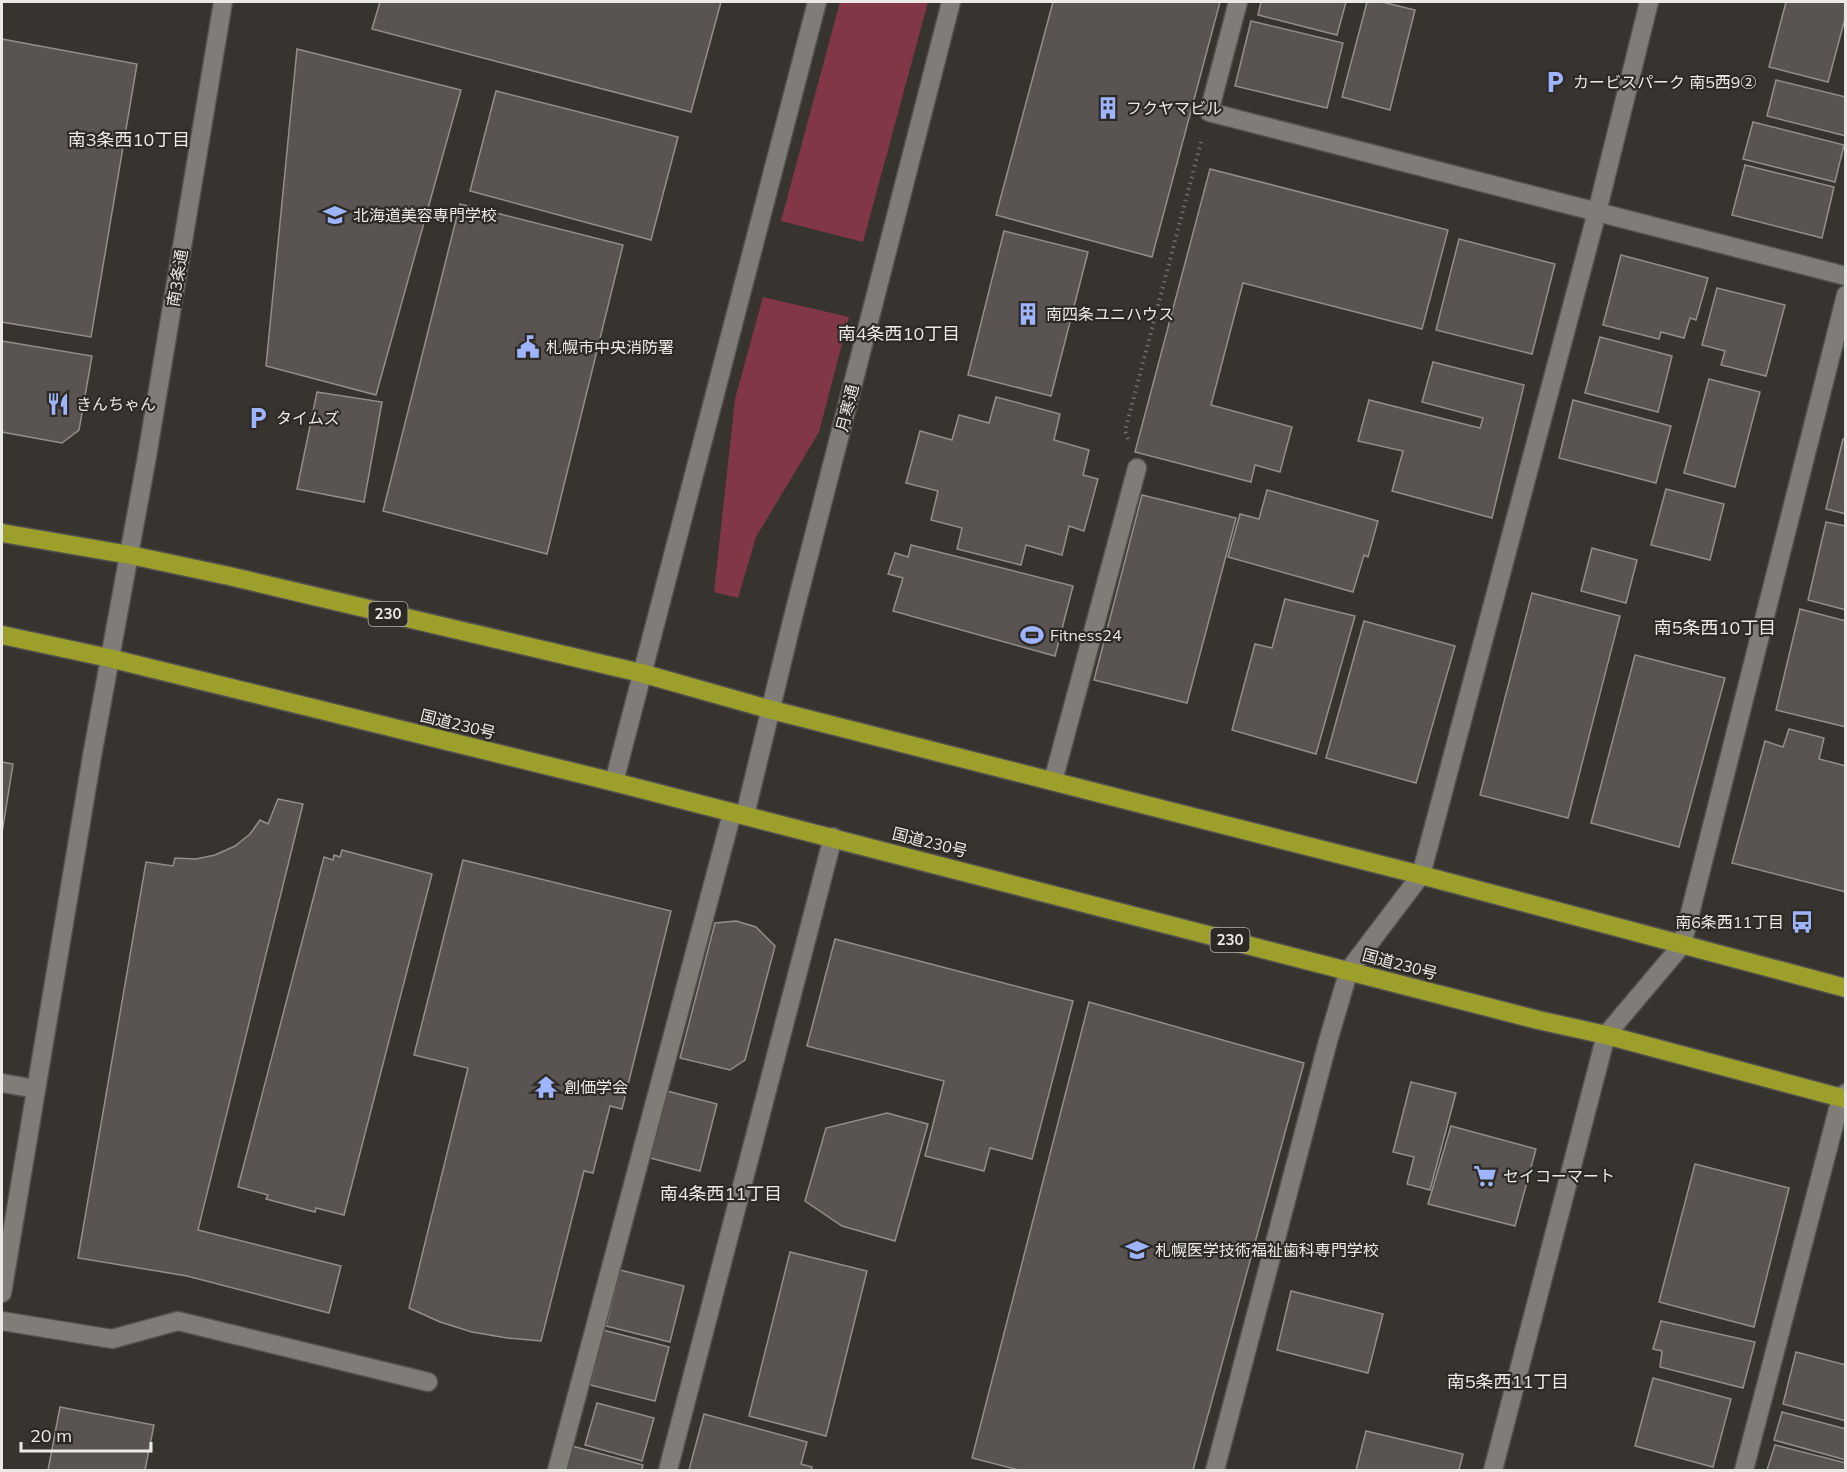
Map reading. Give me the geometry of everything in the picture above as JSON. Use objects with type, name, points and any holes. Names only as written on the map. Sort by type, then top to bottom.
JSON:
[{"type":"highway","name":"230","points":[[2,533],[130,555],[641,673],[772,710],[1421,875],[1845,988]]},
{"type":"highway","name":"国道230号","points":[[2,634],[110,658],[833,837],[1844,1097]]},
{"type":"street","name":"南3条通","points":[[2,1293],[223,2]]},
{"type":"street","points":[[614,782],[817,2]]},
{"type":"street","name":"月寒通","points":[[557,1470],[738,814],[772,710],[792,621],[951,2]]},
{"type":"street","points":[[1238,2],[1209,112],[1845,276]]},
{"type":"street","points":[[1215,1470],[1328,1041],[1349,970],[1421,875],[1598,212],[1649,2]]},
{"type":"street","points":[[1493,1470],[1606,1035],[1682,945],[1845,295]]},
{"type":"street","points":[[1053,781],[1137,468]]},
{"type":"street","points":[[668,1470],[833,837]]},
{"type":"street","points":[[2,1083],[36,1089]]},
{"type":"street","points":[[1744,1470],[1844,1097]]},
{"type":"street","points":[[2,1320],[112,1339],[178,1321],[428,1382]]},
{"type":"path","points":[[1137,468],[1125,431],[1209,112]]},
{"type":"shaded area","points":[[840,2],[928,2],[863,242],[781,221]]},
{"type":"shaded area","points":[[763,297],[849,317],[819,432],[756,537],[738,598],[714,592],[735,399]]},
{"type":"building","points":[[380,2],[721,2],[691,112],[372,29]]},
{"type":"building","name":"フクヤマビル","points":[[1053,2],[1220,2],[1152,257],[996,215]]},
{"type":"building","points":[[1261,2],[1346,2],[1337,35],[1258,15]]},
{"type":"building","points":[[1367,2],[1382,2],[1415,10],[1390,110],[1342,97]]},
{"type":"building","points":[[1786,2],[1846,2],[1846,15],[1828,82],[1769,67]]},
{"type":"building","points":[[1251,21],[1343,43],[1327,108],[1235,86]]},
{"type":"building","points":[[2,39],[137,64],[91,337],[2,322]]},
{"type":"building","name":"北海道美容専門学校","points":[[297,49],[461,90],[376,395],[266,366]]},
{"type":"building","points":[[1776,80],[1846,97],[1846,136],[1767,116]]},
{"type":"building","points":[[496,91],[678,137],[651,240],[470,191]]},
{"type":"building","points":[[1753,122],[1844,145],[1835,182],[1743,159]]},
{"type":"building","points":[[1745,165],[1834,187],[1822,238],[1732,215]]},
{"type":"building","points":[[1210,169],[1448,230],[1422,329],[1243,283],[1211,405],[1292,427],[1280,472],[1255,465],[1251,482],[1135,452]]},
{"type":"building","points":[[460,204],[623,245],[547,554],[383,511]]},
{"type":"building","name":"南四条ユニハウス","points":[[1004,231],[1088,252],[1051,396],[968,375]]},
{"type":"building","points":[[1459,239],[1555,264],[1532,354],[1436,330]]},
{"type":"building","points":[[1621,255],[1708,278],[1696,320],[1690,318],[1684,338],[1661,332],[1659,339],[1603,325]]},
{"type":"building","points":[[1717,288],[1785,305],[1766,376],[1721,365],[1725,351],[1702,345]]},
{"type":"building","points":[[1600,337],[1672,356],[1658,412],[1585,393]]},
{"type":"building","points":[[2,341],[92,356],[79,430],[62,443],[2,432]]},
{"type":"building","points":[[1433,362],[1524,385],[1492,518],[1392,491],[1403,451],[1358,441],[1369,400],[1480,428],[1483,418],[1422,402]]},
{"type":"building","points":[[1709,379],[1760,392],[1735,487],[1684,473]]},
{"type":"building","points":[[317,392],[382,402],[364,502],[297,489]]},
{"type":"building","points":[[996,397],[1060,414],[1054,440],[1089,450],[1083,475],[1098,479],[1084,531],[1069,526],[1062,555],[1026,545],[1021,565],[957,549],[962,528],[931,520],[938,491],[906,483],[920,431],[952,440],[959,415],[989,423]]},
{"type":"building","points":[[1573,400],[1671,426],[1656,483],[1559,458]]},
{"type":"building","points":[[1843,439],[1846,440],[1846,514],[1826,509]]},
{"type":"building","points":[[1666,489],[1724,504],[1710,560],[1651,545]]},
{"type":"building","points":[[1267,490],[1378,521],[1368,557],[1364,555],[1353,592],[1228,557],[1240,514],[1259,519]]},
{"type":"building","points":[[1142,495],[1236,518],[1187,703],[1094,680]]},
{"type":"building","points":[[1826,522],[1846,526],[1846,610],[1808,600]]},
{"type":"building","points":[[911,545],[1073,586],[1055,656],[893,611],[903,578],[888,574],[895,553],[908,557]]},
{"type":"building","points":[[1592,548],[1637,560],[1626,603],[1581,591]]},
{"type":"building","points":[[1532,593],[1620,616],[1568,818],[1480,795]]},
{"type":"building","points":[[1285,599],[1355,616],[1316,754],[1232,730],[1255,644],[1272,648]]},
{"type":"building","points":[[1800,609],[1846,621],[1846,727],[1776,710]]},
{"type":"building","points":[[1364,621],[1455,646],[1416,783],[1326,758]]},
{"type":"building","points":[[1635,655],[1725,678],[1679,847],[1591,823]]},
{"type":"building","points":[[1789,729],[1824,738],[1819,759],[1846,766],[1846,892],[1732,863],[1765,741],[1783,747]]},
{"type":"building","points":[[2,762],[13,764],[2,833]]},
{"type":"building","points":[[278,799],[303,804],[198,1230],[341,1266],[329,1313],[187,1276],[78,1258],[146,862],[173,866],[175,858],[196,859],[215,855],[235,846],[250,834],[260,820],[268,824]]},
{"type":"building","points":[[342,850],[432,874],[344,1215],[316,1208],[315,1212],[266,1199],[268,1195],[238,1187],[324,857],[333,860],[334,855],[340,857]]},
{"type":"building","name":"創価学会","points":[[463,860],[671,911],[622,1109],[610,1106],[593,1173],[584,1171],[541,1341],[472,1332],[440,1322],[409,1308],[468,1068],[414,1055]]},
{"type":"building","points":[[736,921],[756,927],[775,946],[745,1060],[730,1070],[680,1058],[715,923]]},
{"type":"building","points":[[835,939],[1073,1001],[1032,1159],[990,1148],[984,1171],[925,1156],[944,1081],[807,1046]]},
{"type":"building","points":[[1089,1002],[1304,1063],[1193,1470],[1019,1470],[972,1458]]},
{"type":"building","points":[[1411,1082],[1456,1093],[1430,1190],[1407,1184],[1414,1157],[1393,1152]]},
{"type":"building","points":[[667,1091],[717,1104],[700,1171],[650,1158]]},
{"type":"building","points":[[887,1113],[928,1124],[895,1241],[842,1226],[805,1201],[826,1128]]},
{"type":"building","points":[[1451,1126],[1536,1149],[1515,1226],[1428,1204]]},
{"type":"building","points":[[1695,1164],[1789,1188],[1754,1327],[1659,1302]]},
{"type":"building","points":[[790,1252],[867,1271],[826,1436],[749,1416]]},
{"type":"building","points":[[620,1270],[684,1286],[670,1342],[606,1326]]},
{"type":"building","points":[[1291,1291],[1383,1314],[1368,1373],[1277,1350]]},
{"type":"building","points":[[1661,1321],[1755,1342],[1743,1388],[1660,1367],[1662,1351],[1653,1349]]},
{"type":"building","points":[[603,1330],[669,1347],[655,1401],[590,1385]]},
{"type":"building","points":[[1796,1352],[1846,1365],[1846,1421],[1783,1404]]},
{"type":"building","points":[[1653,1378],[1731,1399],[1713,1467],[1635,1446]]},
{"type":"building","points":[[597,1403],[654,1418],[642,1461],[585,1445]]},
{"type":"building","points":[[60,1407],[154,1425],[145,1470],[48,1470]]},
{"type":"building","points":[[1782,1412],[1846,1429],[1846,1460],[1774,1440]]},
{"type":"building","points":[[704,1414],[807,1442],[801,1464],[812,1467],[811,1470],[689,1470]]},
{"type":"building","points":[[1366,1431],[1463,1454],[1459,1470],[1356,1470]]},
{"type":"building","points":[[1775,1445],[1846,1463],[1846,1470],[1767,1470]]},
{"type":"building","points":[[572,1446],[643,1465],[642,1470],[565,1470]]},
{"type":"place","name":"カービスパーク 南5西9②","points":[[1555,82]]},
{"type":"place","name":"フクヤマビル","points":[[1108,108]]},
{"type":"place","name":"北海道美容専門学校","points":[[335,215]]},
{"type":"place","name":"南四条ユニハウス","points":[[1028,314]]},
{"type":"place","name":"札幌市中央消防署","points":[[528,347]]},
{"type":"place","name":"きんちゃん","points":[[58,404]]},
{"type":"place","name":"タイムズ","points":[[258,418]]},
{"type":"place","name":"Fitness24","points":[[1032,635]]},
{"type":"place","name":"南6条西11丁目","points":[[1802,922]]},
{"type":"place","name":"創価学会","points":[[546,1087]]},
{"type":"place","name":"セイコーマート","points":[[1485,1176]]},
{"type":"place","name":"札幌医学技術福祉歯科専門学校","points":[[1137,1250]]},
{"type":"district","name":"南3条西10丁目","points":[[129,140]]},
{"type":"district","name":"南4条西10丁目","points":[[899,334]]},
{"type":"district","name":"南5条西10丁目","points":[[1715,628]]},
{"type":"district","name":"南4条西11丁目","points":[[721,1194]]},
{"type":"district","name":"南5条西11丁目","points":[[1508,1382]]}]
